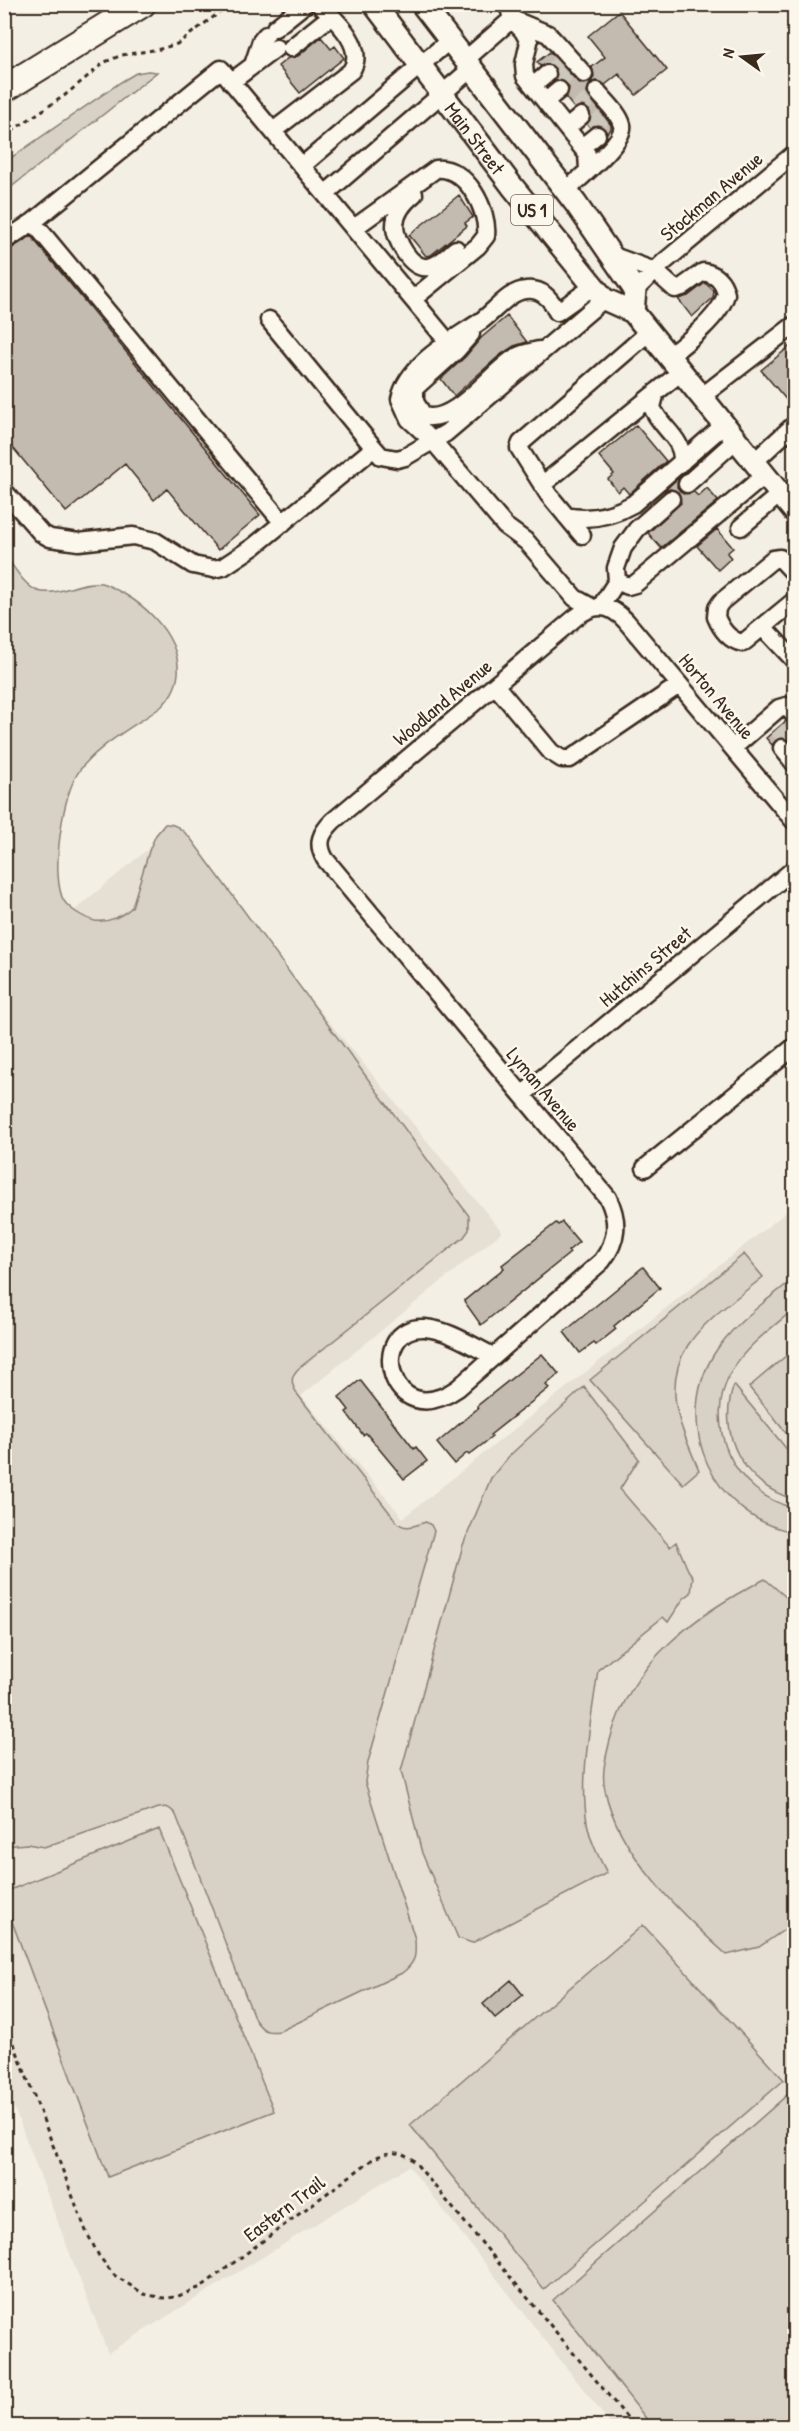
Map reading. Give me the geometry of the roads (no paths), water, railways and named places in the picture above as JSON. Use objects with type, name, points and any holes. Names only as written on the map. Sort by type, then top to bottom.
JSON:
[{"type":"highway","points":[[4,89],[142,4]]},
{"type":"main road","name":"Main Street","points":[[374,4],[512,186],[599,293],[633,312],[759,469],[790,502]]},
{"type":"main road","name":"Main Street","points":[[422,4],[566,190],[634,290]]},
{"type":"main road","points":[[633,312],[634,290]]},
{"type":"street","points":[[253,64],[269,62],[305,4]]},
{"type":"street","points":[[231,82],[253,64],[261,41],[279,43],[325,10],[357,51],[355,64],[351,71],[273,131]]},
{"type":"street","points":[[510,12],[548,34],[570,64]]},
{"type":"street","points":[[325,194],[442,93],[510,12]]},
{"type":"street","points":[[510,12],[529,42],[523,70],[589,158],[588,169]]},
{"type":"street","points":[[302,166],[450,40]]},
{"type":"street","points":[[4,240],[33,222],[221,69],[448,342]]},
{"type":"street","points":[[536,90],[550,79]]},
{"type":"street","points":[[566,190],[620,136],[622,125],[603,106]]},
{"type":"street","points":[[572,134],[586,122],[572,134]]},
{"type":"street","name":"Stockman Avenue","points":[[634,290],[795,154]]},
{"type":"street","points":[[354,228],[436,169],[449,170],[462,179],[474,193],[483,210],[487,230],[484,241],[413,298]]},
{"type":"street","points":[[462,179],[445,174],[431,180],[398,210],[396,232],[408,256],[423,267],[439,263],[478,231],[483,210]]},
{"type":"street","points":[[33,222],[283,523]]},
{"type":"street","points":[[542,485],[656,392],[687,343],[719,310],[726,294],[720,280],[709,273],[703,272],[682,287],[675,289],[655,271],[611,255]]},
{"type":"street","points":[[543,350],[514,358],[451,412],[436,418],[424,416],[415,402],[413,394],[417,384],[457,350],[481,321],[517,292],[527,289],[546,295],[557,312],[599,293]]},
{"type":"street","points":[[269,320],[381,456],[397,459],[405,457],[446,433],[543,350],[599,293]]},
{"type":"street","name":"Horton Avenue","points":[[481,321],[448,342],[407,380],[400,399],[409,419],[433,441],[505,526],[527,542],[575,598],[619,614],[795,821]]},
{"type":"street","points":[[701,397],[795,326]]},
{"type":"street","points":[[582,535],[542,485],[519,448],[526,436],[649,332]]},
{"type":"street","points":[[656,392],[652,407],[678,442],[683,453],[682,462]]},
{"type":"street","points":[[617,581],[628,586],[635,584],[759,469],[795,425]]},
{"type":"street","points":[[566,516],[594,518],[621,511],[639,500],[682,462],[730,433]]},
{"type":"street","points":[[687,484],[730,433]]},
{"type":"street","points":[[4,491],[41,533],[50,538],[80,542],[133,536],[155,541],[177,556],[204,568],[223,567],[233,562],[283,523],[374,448]]},
{"type":"street","points":[[597,607],[617,581],[616,568],[623,548],[637,529],[671,499]]},
{"type":"street","points":[[741,527],[790,502]]},
{"type":"street","points":[[795,573],[780,558],[773,559],[717,608],[716,617],[718,624],[737,642],[748,640],[795,601]]},
{"type":"street","name":"Woodland Avenue","points":[[320,841],[323,831],[333,821],[575,618],[597,607]]},
{"type":"street","points":[[763,627],[795,660]]},
{"type":"street","points":[[495,685],[551,753],[562,759],[570,759],[679,685]]},
{"type":"street","points":[[733,748],[776,722]]},
{"type":"street","points":[[788,746],[795,763]]},
{"type":"street","name":"Lyman Avenue","points":[[320,841],[320,849],[330,865],[608,1198],[615,1214],[616,1231],[611,1247],[602,1261],[451,1393],[424,1401],[409,1397],[394,1380],[390,1367],[393,1349],[398,1340],[412,1330],[420,1328],[442,1332],[493,1356]]},
{"type":"street","name":"Hutchins Street","points":[[522,1095],[795,869]]},
{"type":"street","points":[[645,1168],[795,1047]]},
{"type":"tunnel","points":[[547,74],[562,61]]},
{"type":"tunnel","points":[[555,84],[570,71]]},
{"type":"tunnel","points":[[576,110],[591,98]]},
{"type":"tunnel","points":[[591,128],[605,116]]},
{"type":"tunnel","points":[[777,729],[789,742]]}]
